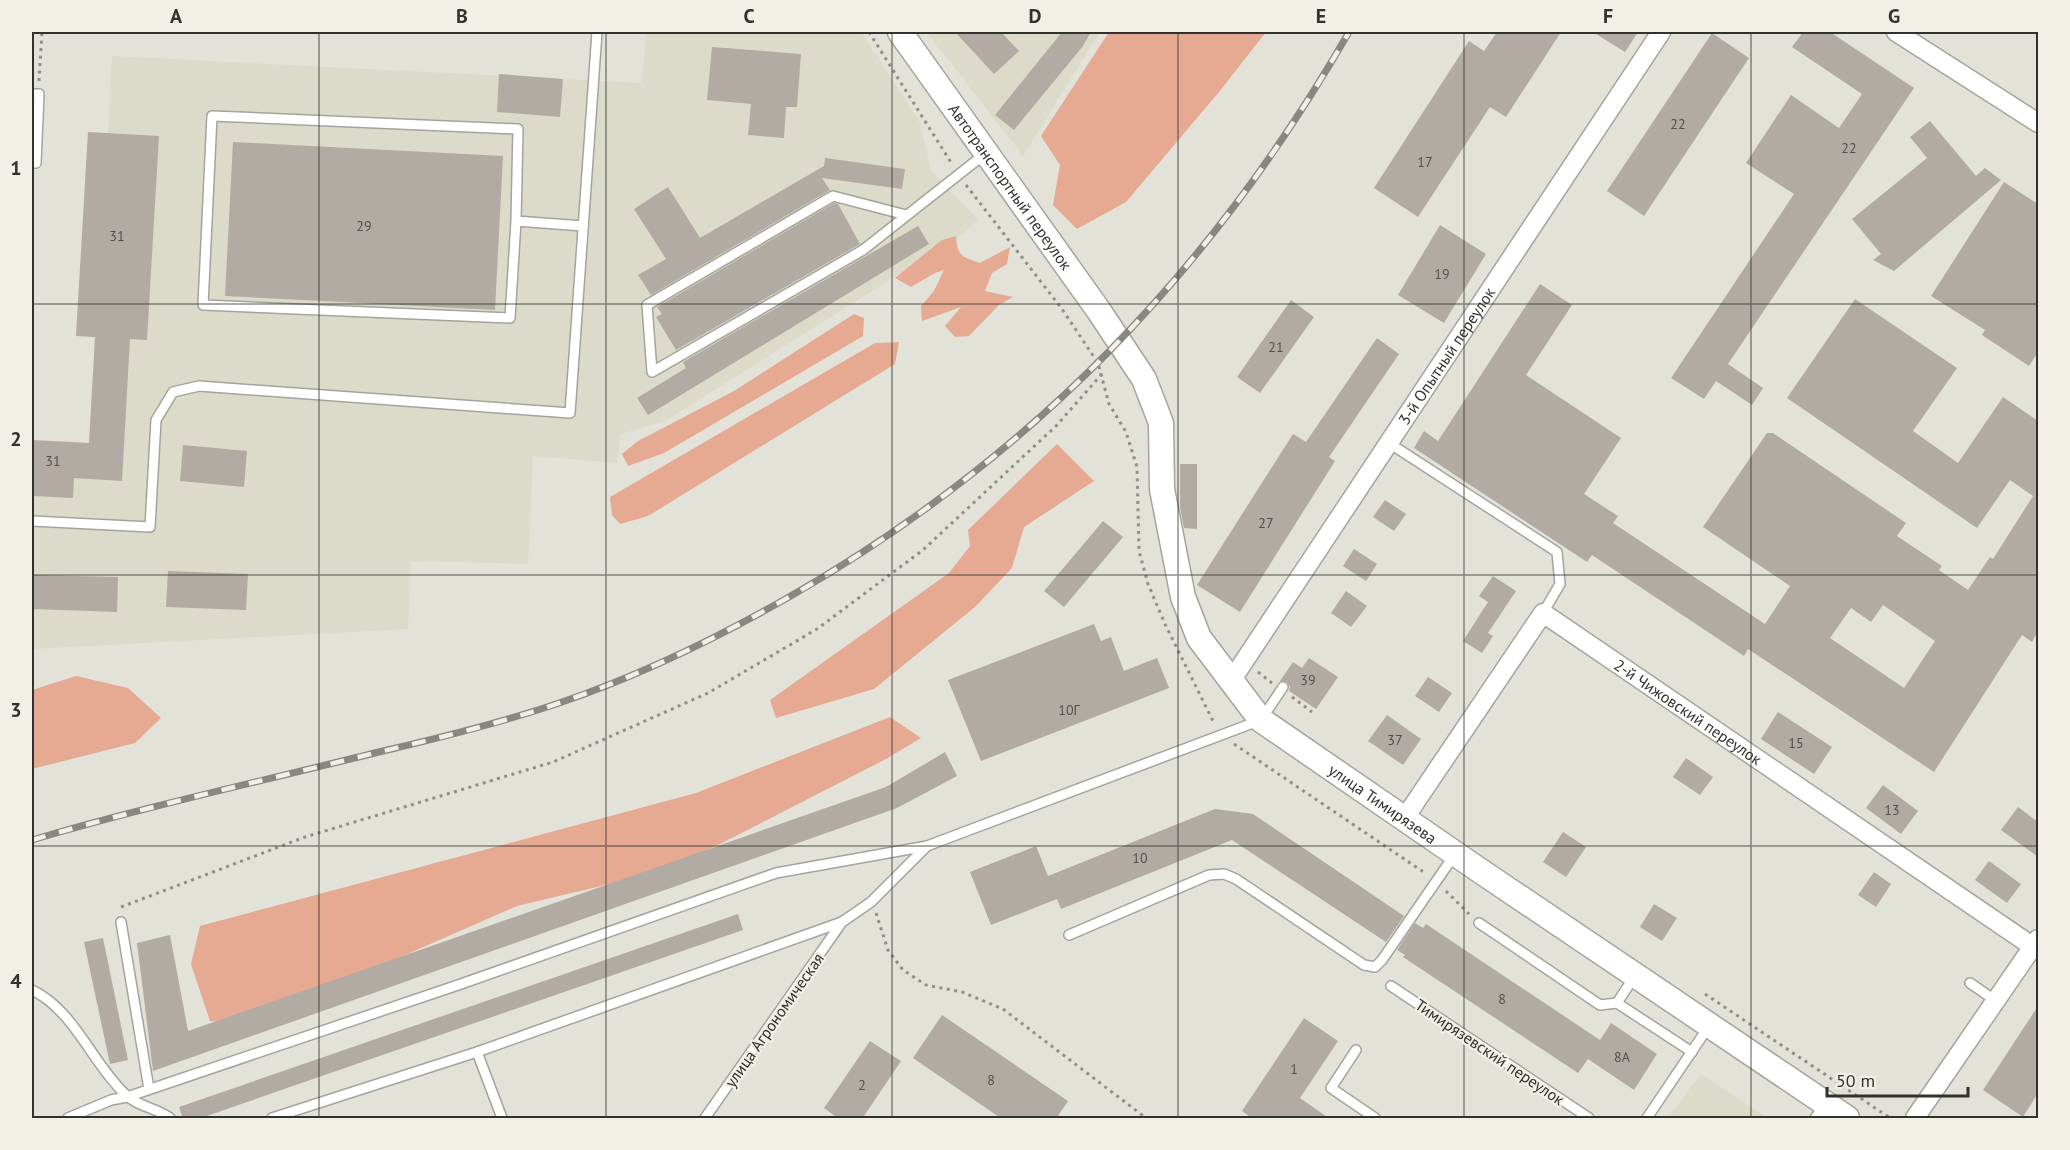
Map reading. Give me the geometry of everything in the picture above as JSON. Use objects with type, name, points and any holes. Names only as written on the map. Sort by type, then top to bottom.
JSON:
[{"type":"main road","name":"Автотранспортный переулок","points":[[900,32],[1120,342]]},
{"type":"main road","name":"улица Тимирязева","points":[[1120,342],[1144,379],[1161,423],[1162,489],[1183,597],[1199,638],[1262,720],[1710,1026],[1820,1111],[1847,1119]]},
{"type":"street","name":"3-й Опытный переулок","points":[[1231,681],[1661,32]]},
{"type":"street","points":[[1896,32],[2038,123]]},
{"type":"street","points":[[1404,819],[1543,613]]},
{"type":"street","name":"2-й Чижовский переулок","points":[[1543,613],[2037,945]]},
{"type":"street","points":[[1917,1118],[2037,945]]},
{"type":"lane","points":[[32,521],[150,527],[156,420],[173,392],[199,386],[570,413],[597,32]]},
{"type":"lane","points":[[32,163],[36,163],[35,94]]},
{"type":"lane","points":[[212,116],[518,129],[516,221],[510,318],[203,305],[212,116]]},
{"type":"lane","points":[[906,215],[833,196],[647,305],[652,372],[863,249],[986,153]]},
{"type":"lane","points":[[516,221],[583,226]]},
{"type":"lane","points":[[1389,443],[1557,552],[1560,584],[1543,613]]},
{"type":"lane","points":[[68,1119],[111,1100],[127,1097],[461,984],[776,873],[927,846],[1262,720],[1283,687]]},
{"type":"lane","points":[[272,1119],[477,1052],[842,922],[871,902],[927,846]]},
{"type":"lane","points":[[1069,935],[1209,875],[1224,874],[1236,879],[1364,965],[1375,967],[1455,854]]},
{"type":"lane","points":[[121,922],[149,1089]]},
{"type":"lane","name":"улица Агрономическая","points":[[705,1119],[842,922]]},
{"type":"lane","points":[[1479,923],[1600,1005],[1617,1003],[1692,1052]]},
{"type":"lane","points":[[1617,1003],[1635,975]]},
{"type":"lane","points":[[1970,983],[1996,1001]]},
{"type":"lane","name":"Тимирязевский переулок","points":[[1391,986],[1589,1119]]},
{"type":"lane","points":[[32,990],[51,1003],[63,1015],[109,1077],[127,1097],[151,1107],[170,1119]]},
{"type":"lane","points":[[1647,1119],[1710,1026]]},
{"type":"lane","points":[[1356,1050],[1331,1088],[1375,1119]]},
{"type":"lane","points":[[477,1052],[502,1119]]},
{"type":"path","points":[[35,94],[42,32]]},
{"type":"path","points":[[869,32],[958,174],[1062,309]]},
{"type":"path","points":[[121,922],[120,908],[305,837],[553,762],[708,693],[817,629],[923,550],[1056,426],[1102,374]]},
{"type":"path","points":[[1436,880],[1479,923]]},
{"type":"path","points":[[871,902],[881,923],[888,950],[903,970],[926,985],[962,992],[1003,1009],[1146,1119]]},
{"type":"shaded area","points":[[646,32],[858,32],[863,35],[919,121],[932,172],[978,219],[963,234],[665,421],[621,434],[617,463],[533,456],[528,564],[411,561],[408,629],[32,649],[32,440],[89,443],[95,337],[76,336],[88,132],[108,133],[112,56],[642,83]]},
{"type":"shaded area","points":[[927,32],[1100,32],[1023,156]]},
{"type":"shaded area","points":[[1109,32],[1266,32],[1219,92],[1126,202],[1077,229],[1053,205],[1060,165],[1041,136]]},
{"type":"shaded area","points":[[956,236],[959,252],[980,263],[1010,247],[1007,264],[992,273],[985,291],[1013,297],[999,305],[969,336],[955,337],[945,326],[961,307],[922,321],[921,306],[934,291],[944,270],[911,287],[895,278],[942,240]]},
{"type":"shaded area","points":[[854,314],[864,318],[863,336],[664,453],[628,466],[622,454],[638,441],[734,391]]},
{"type":"shaded area","points":[[899,342],[895,364],[648,516],[620,524],[612,515],[610,497],[875,343]]},
{"type":"shaded area","points":[[1057,444],[1094,481],[1024,527],[1012,568],[975,607],[874,689],[776,718],[770,700],[949,573],[970,546],[968,530]]},
{"type":"shaded area","points":[[76,676],[128,688],[161,718],[135,743],[32,769],[32,690]]},
{"type":"shaded area","points":[[890,717],[921,738],[886,759],[720,844],[656,873],[517,906],[248,1024],[210,1021],[191,964],[200,926],[696,793]]},
{"type":"shaded area","points":[[1701,1074],[1767,1118],[1668,1118]]},
{"type":"building","points":[[955,32],[1001,32],[1019,51],[994,74]]},
{"type":"building","points":[[1062,32],[1091,32],[1083,46],[1014,130],[995,115]]},
{"type":"building","points":[[1497,32],[1561,32],[1506,117],[1490,107],[1418,217],[1374,188],[1469,41],[1484,51]]},
{"type":"building","points":[[1593,32],[1638,32],[1625,52]]},
{"type":"building","points":[[1803,32],[1830,32],[1914,88],[1728,364],[1763,388],[1752,405],[1716,381],[1704,399],[1671,378],[1794,194],[1746,163],[1791,95],[1839,128],[1862,94],[1792,47]]},
{"type":"building","points":[[1712,33],[1749,58],[1644,216],[1607,191]]},
{"type":"building","points":[[712,47],[801,54],[797,107],[786,107],[784,138],[748,135],[751,104],[707,100]]},
{"type":"building","points":[[499,74],[563,79],[560,117],[497,112]]},
{"type":"building","points":[[1930,121],[1976,176],[1985,168],[2001,180],[1894,271],[1873,260],[1881,254],[1852,219],[1927,158],[1910,137]]},
{"type":"building","points":[[88,132],[159,136],[147,340],[130,339],[122,481],[74,478],[73,498],[32,496],[32,440],[89,443],[95,337],[76,336]]},
{"type":"building","points":[[233,142],[503,156],[495,310],[225,296]]},
{"type":"building","points":[[825,158],[905,169],[902,189],[822,178],[830,190],[651,295],[638,275],[666,259],[634,209],[668,187],[700,238],[824,166]]},
{"type":"building","points":[[2004,182],[2038,204],[2038,352],[2029,366],[1982,335],[1985,330],[1931,296]]},
{"type":"building","points":[[834,203],[838,204],[860,244],[676,350],[656,317],[662,314],[657,307]]},
{"type":"building","points":[[1440,225],[1486,254],[1444,323],[1398,295]]},
{"type":"building","points":[[918,226],[929,244],[648,415],[637,398],[686,368],[683,362]]},
{"type":"building","points":[[1540,284],[1572,305],[1526,375],[1621,438],[1584,494],[1618,516],[1613,523],[1765,624],[1790,586],[1703,527],[1767,433],[1773,433],[1906,523],[1897,536],[1942,566],[1939,570],[1968,590],[1990,557],[1993,559],[2033,496],[2010,480],[1977,528],[1787,398],[1855,299],[1957,368],[1913,431],[1958,463],[2003,397],[2038,421],[2038,631],[2032,642],[2022,635],[1934,772],[1748,649],[1744,656],[1592,555],[1587,562],[1414,448],[1424,431],[1438,441]],"holes":[[[1883,605],[1935,641],[1904,688],[1830,638],[1851,608],[1871,622]]]},
{"type":"building","points":[[1291,300],[1314,317],[1260,393],[1237,377]]},
{"type":"building","points":[[1377,338],[1399,354],[1329,457],[1335,461],[1240,612],[1197,585],[1293,434],[1306,442]]},
{"type":"building","points":[[183,445],[247,451],[244,487],[180,481]]},
{"type":"building","points":[[1180,464],[1197,464],[1197,529],[1184,528],[1180,507]]},
{"type":"building","points":[[1385,500],[1406,514],[1394,531],[1373,517]]},
{"type":"building","points":[[1103,521],[1123,537],[1064,607],[1044,591]]},
{"type":"building","points":[[1354,549],[1377,564],[1366,581],[1343,566]]},
{"type":"building","points":[[168,571],[248,574],[246,610],[166,607]]},
{"type":"building","points":[[32,575],[118,577],[117,612],[32,609]]},
{"type":"building","points":[[1493,576],[1516,591],[1488,633],[1493,636],[1482,653],[1463,641],[1488,602],[1479,596]]},
{"type":"building","points":[[1346,591],[1367,606],[1351,627],[1331,613]]},
{"type":"building","points":[[1094,624],[1101,641],[1111,637],[1124,671],[1157,658],[1169,688],[981,761],[948,680]]},
{"type":"building","points":[[1309,658],[1338,677],[1316,709],[1289,691],[1290,687],[1287,682],[1280,681],[1293,662],[1302,668]]},
{"type":"building","points":[[1428,677],[1452,693],[1439,712],[1415,696]]},
{"type":"building","points":[[1778,712],[1832,747],[1814,774],[1761,739]]},
{"type":"building","points":[[1387,715],[1421,739],[1403,765],[1368,741]]},
{"type":"building","points":[[945,752],[957,776],[897,808],[153,1071],[137,943],[170,935],[188,1031],[886,787]]},
{"type":"building","points":[[1686,758],[1713,777],[1700,795],[1673,777]]},
{"type":"building","points":[[1883,785],[1918,811],[1901,834],[1866,808]]},
{"type":"building","points":[[2018,807],[2038,822],[2038,857],[2001,830]]},
{"type":"building","points":[[1215,809],[1253,814],[1404,916],[1386,942],[1232,840],[1061,909],[1057,899],[991,925],[970,872],[1036,846],[1048,876]]},
{"type":"building","points":[[1563,832],[1586,847],[1566,877],[1543,862]]},
{"type":"building","points":[[1989,861],[2021,884],[2007,903],[1975,880]]},
{"type":"building","points":[[1874,872],[1891,884],[1876,907],[1858,895]]},
{"type":"building","points":[[1654,904],[1677,918],[1662,941],[1640,927]]},
{"type":"building","points":[[738,914],[743,930],[198,1119],[183,1119],[179,1107]]},
{"type":"building","points":[[1415,923],[1423,928],[1426,924],[1600,1040],[1611,1023],[1657,1054],[1634,1090],[1588,1059],[1578,1073],[1403,957],[1405,955],[1397,950]]},
{"type":"building","points":[[103,938],[128,1060],[110,1064],[84,942]]},
{"type":"building","points":[[2038,1006],[2038,1093],[2023,1117],[1983,1090]]},
{"type":"building","points":[[942,1015],[1068,1101],[1056,1119],[1002,1119],[913,1058]]},
{"type":"building","points":[[1304,1018],[1338,1041],[1300,1098],[1330,1119],[1253,1119],[1242,1111]]},
{"type":"building","points":[[870,1041],[901,1061],[862,1119],[839,1119],[824,1108]]},
{"type":"railway","points":[[32,840],[163,805],[451,735],[540,709],[650,668],[789,597],[877,543],[959,484],[1036,421],[1108,353],[1175,280],[1237,202],[1295,120],[1349,32]]}]
